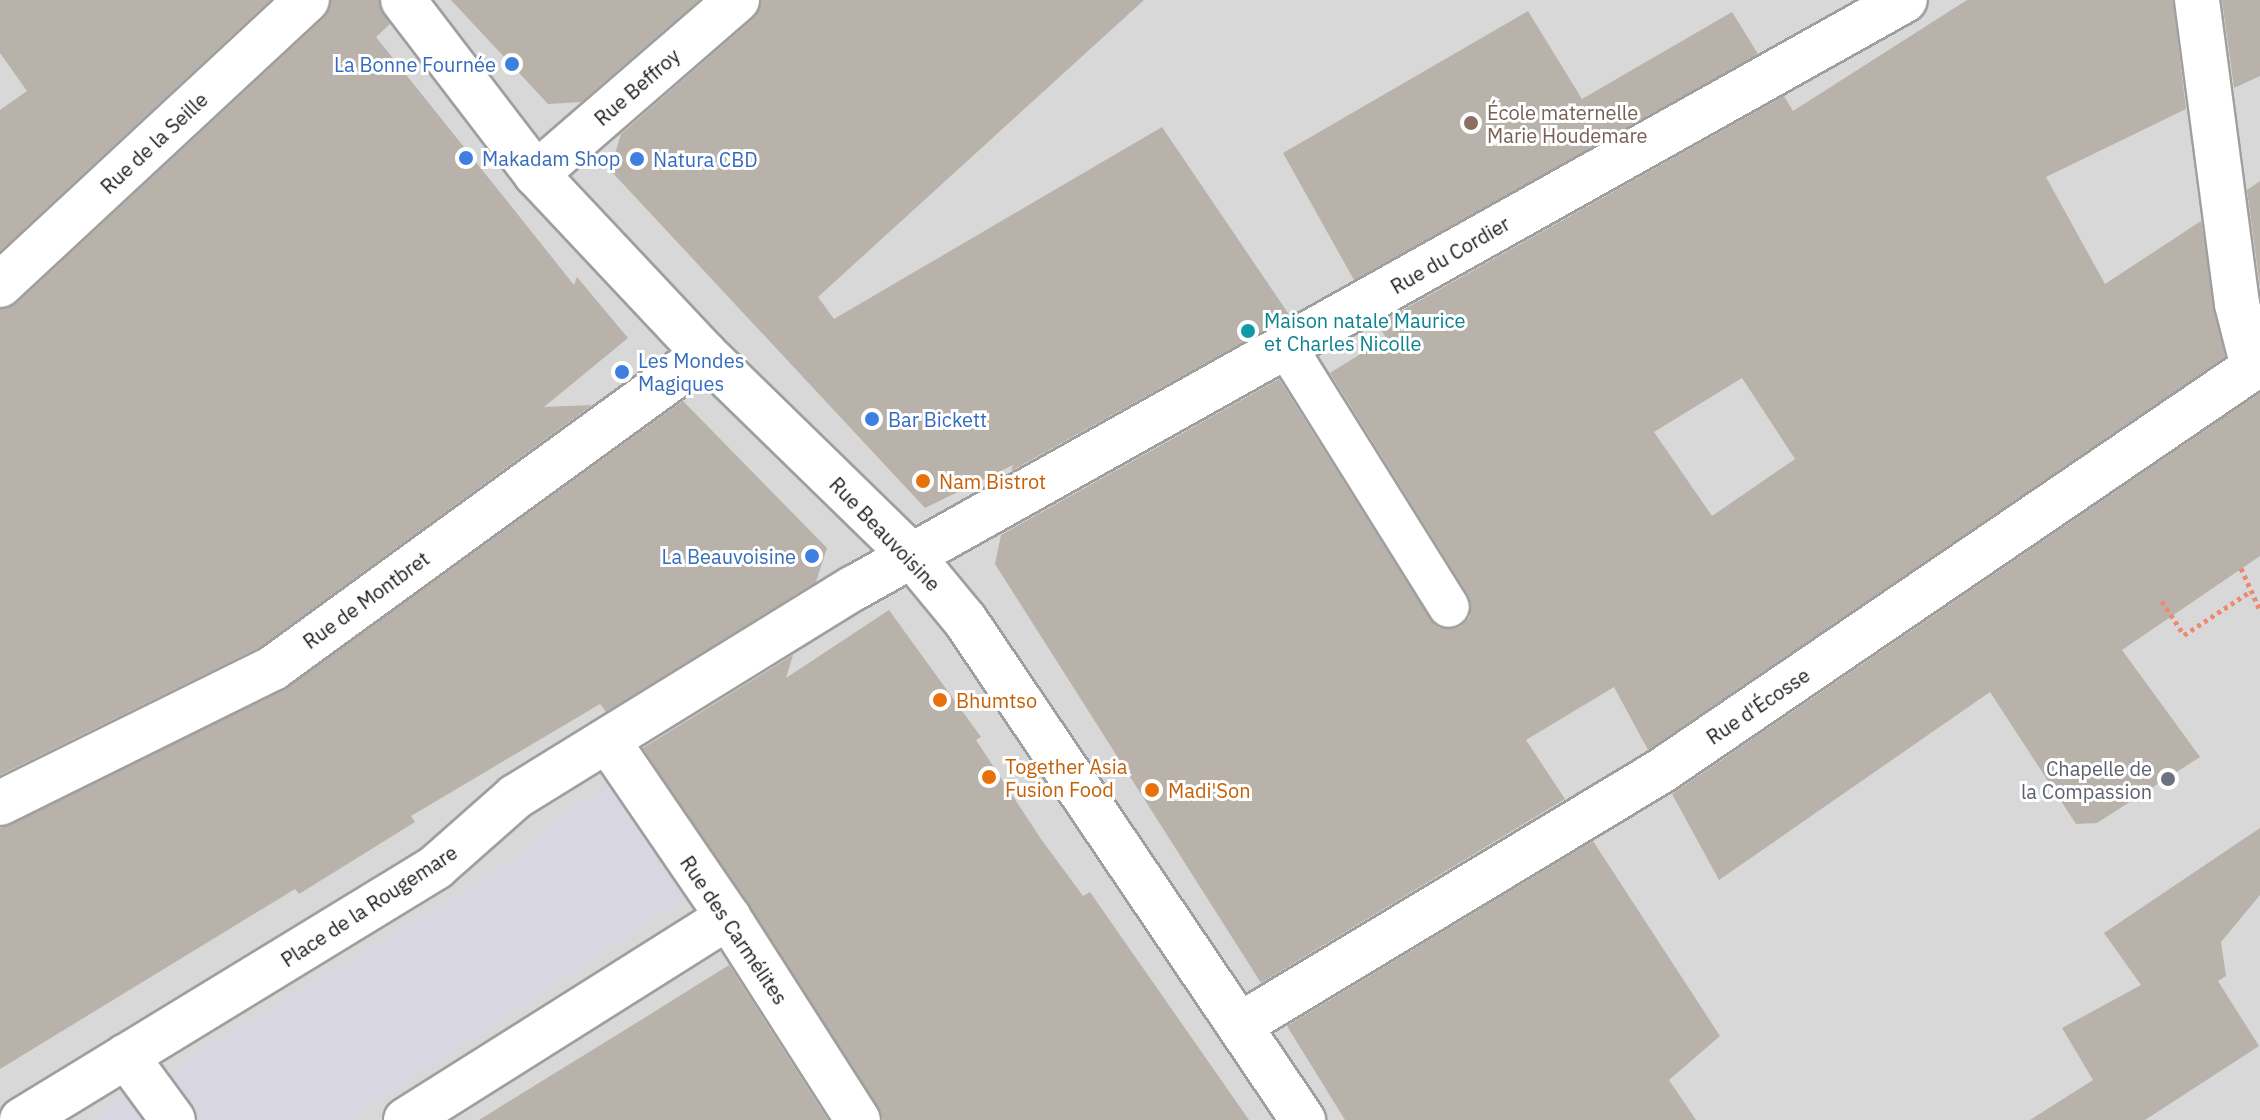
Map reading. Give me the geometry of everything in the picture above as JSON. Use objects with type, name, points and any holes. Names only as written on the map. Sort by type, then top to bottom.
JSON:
[{"type":"street","name":"Rue de la Seille","points":[[0,285],[307,0]]},
{"type":"street","name":"Rue Beauvoisine","points":[[403,0],[536,174],[705,354],[912,556],[965,620],[1303,1120]]},
{"type":"street","name":"Rue Beffroy","points":[[536,174],[737,0]]},
{"type":"street","name":"Rue du Cordier","points":[[912,556],[1905,0]]},
{"type":"street","points":[[2197,0],[2237,304],[2257,365]]},
{"type":"street","name":"Rue de Montbret","points":[[0,803],[273,668],[705,354]]},
{"type":"street","name":"Rue d'Écosse","points":[[1240,1025],[1664,769],[2257,365]]},
{"type":"street","name":"Place de la Rougemare","points":[[22,1120],[436,867],[515,797],[912,556]]},
{"type":"street","name":"Rue des Carmélites","points":[[608,741],[728,917],[858,1120]]},
{"type":"street","points":[[406,1120],[728,917]]},
{"type":"street","points":[[126,1056],[173,1120]]},
{"type":"lane","points":[[1287,348],[1449,607]]},
{"type":"path","points":[[2241,568],[2248,593],[2260,610]]},
{"type":"path","points":[[2162,601],[2184,635],[2248,593]]},
{"type":"shaded area","points":[[0,0],[2260,0],[2260,1120],[0,1120]]},
{"type":"shaded area","points":[[626,770],[705,886],[348,1120],[87,1120],[512,861],[550,823]]},
{"type":"building","points":[[0,0],[270,0],[0,251],[0,110],[27,91],[0,53]]},
{"type":"building","points":[[331,0],[379,0],[390,24],[376,37],[574,285],[577,277],[628,338],[544,407],[592,405],[260,647],[0,775],[0,309],[17,303],[324,18]]},
{"type":"building","points":[[451,0],[699,0],[581,102],[548,104]]},
{"type":"building","points":[[761,0],[1144,0],[818,297],[834,319],[1162,127],[1290,316],[1011,471],[1013,465],[925,508],[610,170],[621,134],[753,19]]},
{"type":"building","points":[[1967,0],[2173,0],[2186,109],[2046,177],[2105,284],[2201,221],[2225,357],[1648,750],[1614,687],[1526,740],[1565,799],[1261,983],[995,564],[1001,535],[1279,379],[1430,619],[1439,628],[1460,627],[1470,617],[1468,595],[1330,373],[1386,338],[1378,324],[1784,96],[1793,111]],"holes":[[[1742,378],[1795,459],[1712,516],[1654,432]]]},
{"type":"building","points":[[2222,0],[2260,0],[2260,76],[2234,88]]},
{"type":"building","points":[[1528,11],[1582,99],[1732,12],[1758,54],[1354,280],[1283,153]]},
{"type":"building","points":[[2260,181],[2260,287],[2247,190]]},
{"type":"building","points":[[2260,393],[2260,556],[2122,650],[2200,757],[2097,823],[2076,824],[1990,692],[1719,880],[1672,794]]},
{"type":"building","points":[[683,401],[827,548],[816,582],[606,712],[600,704],[411,816],[415,822],[299,894],[295,889],[0,1069],[0,828],[287,688]]},
{"type":"building","points":[[889,610],[981,737],[976,740],[1041,839],[1083,896],[1090,892],[1249,1120],[883,1120],[643,748],[793,655],[786,678]]},
{"type":"building","points":[[2260,828],[2260,895],[2221,942],[2226,976],[2218,981],[2259,1046],[2145,1120],[2030,1120],[2093,1080],[2062,1028],[2141,985],[2104,933]]},
{"type":"building","points":[[1593,841],[1720,1036],[1669,1080],[1696,1120],[1345,1120],[1287,1026]]},
{"type":"building","points":[[729,965],[828,1120],[479,1120],[641,1020]]},
{"type":"place","name":"La Bonne Fournée","points":[[512,64]]},
{"type":"place","name":"École maternelle Marie Houdemare","points":[[1471,123]]},
{"type":"place","name":"Makadam Shop","points":[[466,158]]},
{"type":"place","name":"Natura CBD","points":[[637,159]]},
{"type":"place","name":"Maison natale Maurice et Charles Nicolle","points":[[1248,331]]},
{"type":"place","name":"Les Mondes Magiques","points":[[622,372]]},
{"type":"place","name":"Bar Bickett","points":[[872,419]]},
{"type":"place","name":"Nam Bistrot","points":[[923,481]]},
{"type":"place","name":"La Beauvoisine","points":[[812,556]]},
{"type":"place","name":"Bhumtso","points":[[940,700]]},
{"type":"place","name":"Together Asia Fusion Food","points":[[989,777]]},
{"type":"place","name":"Chapelle de la Compassion","points":[[2168,779]]},
{"type":"place","name":"Madi'Son","points":[[1152,790]]}]
